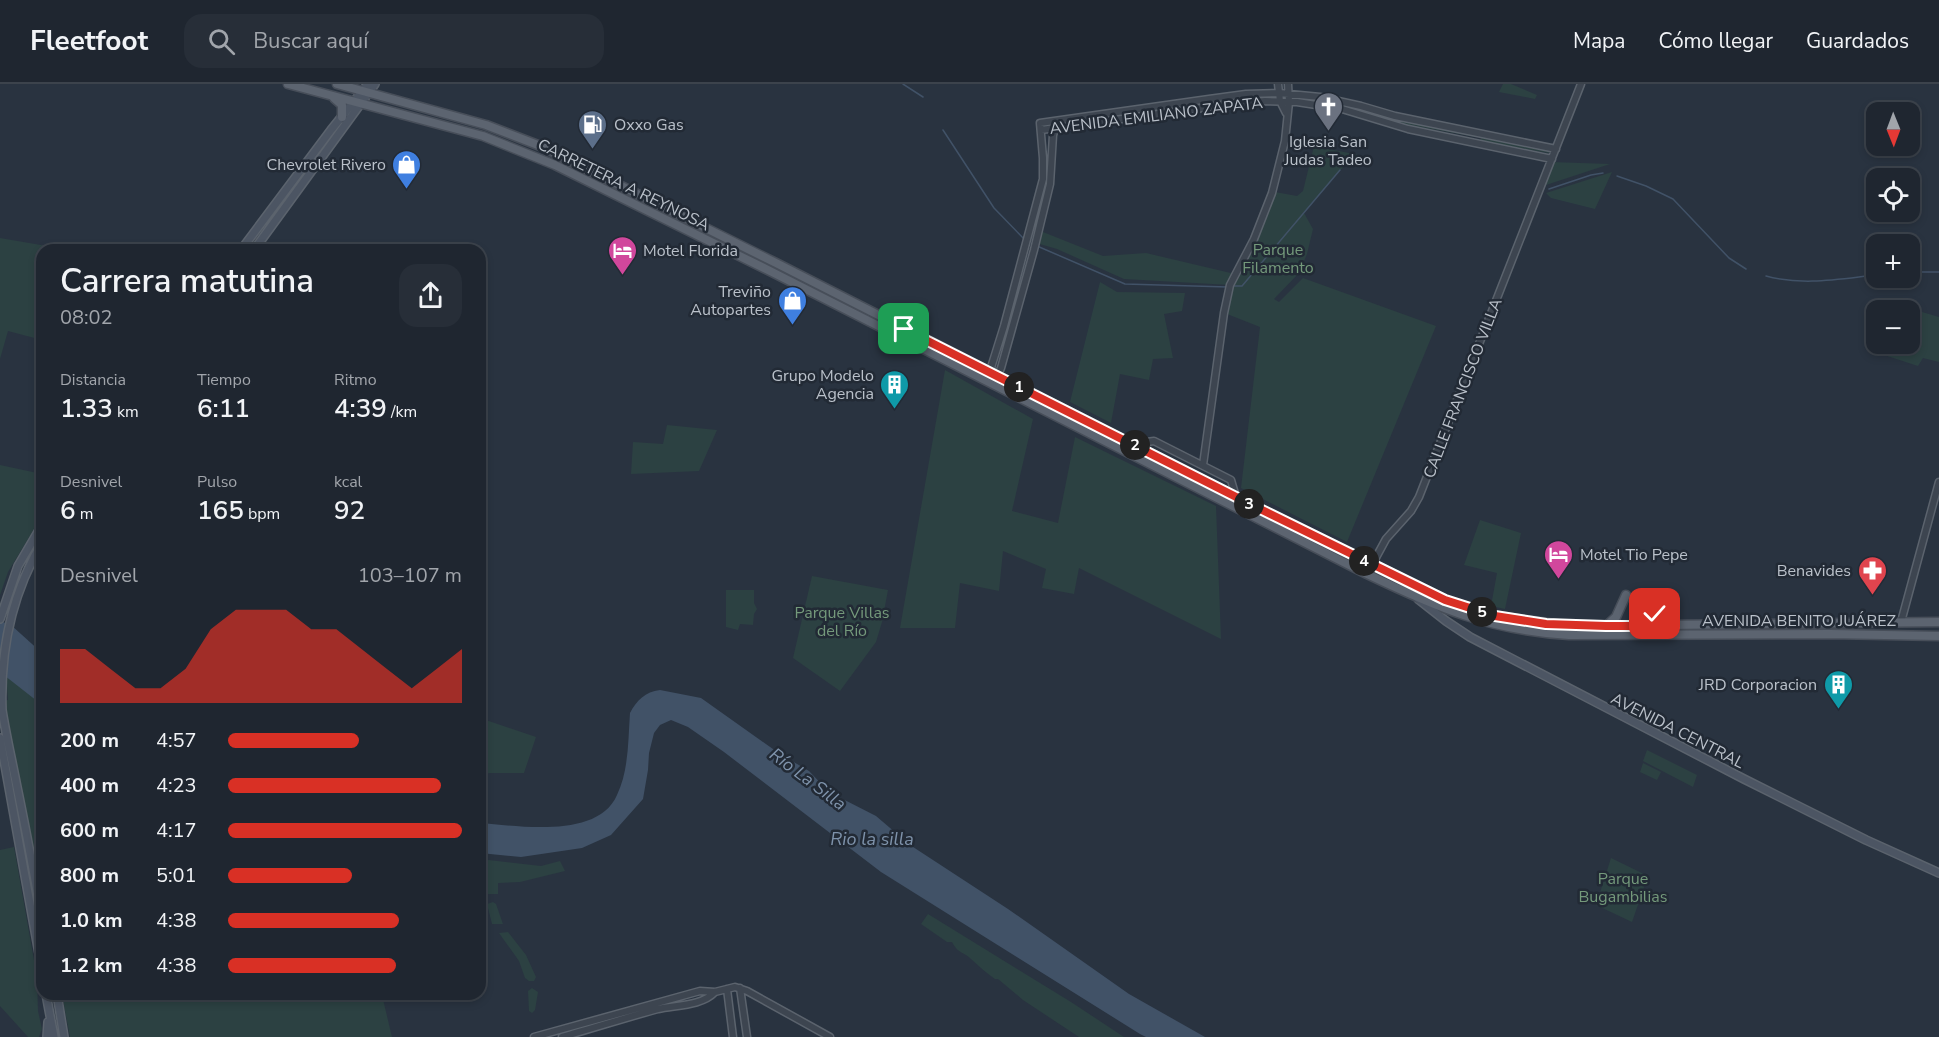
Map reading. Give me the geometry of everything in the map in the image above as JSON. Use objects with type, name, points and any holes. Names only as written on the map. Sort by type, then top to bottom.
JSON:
[{"type":"main road","name":"CARRETERA A REYNOSA","points":[[288,84],[483,136],[555,165],[991,379],[1138,447],[1256,507],[1370,569],[1413,596]]},
{"type":"main road","name":"CARRETERA A REYNOSA","points":[[337,84],[367,89],[481,124],[516,136],[563,157],[776,263],[1228,504],[1370,569],[1445,600]]},
{"type":"main road","points":[[258,244],[367,89],[375,84]]},
{"type":"main road","points":[[332,96],[342,105],[342,117]]},
{"type":"main road","points":[[246,244],[342,117],[359,102]]},
{"type":"main road","points":[[387,110],[399,110],[473,129],[478,128],[481,124]]},
{"type":"main road","points":[[1228,504],[1237,502],[1256,507]]},
{"type":"main road","points":[[0,618],[14,576],[36,535]]},
{"type":"main road","points":[[36,555],[23,580],[9,618],[1,659],[3,711],[36,885]]},
{"type":"main road","points":[[14,576],[23,580]]},
{"type":"main road","points":[[1606,626],[1616,617],[1626,594]]},
{"type":"main road","name":"AVENIDA BENITO JUÁREZ","points":[[1413,596],[1452,612],[1495,625],[1534,633],[1939,635]]},
{"type":"main road","name":"AVENIDA CENTRAL","points":[[1413,596],[1470,637],[1744,779],[1858,836],[1939,873]]},
{"type":"main road","points":[[1643,596],[1655,614],[1674,626]]},
{"type":"main road","name":"AVENIDA BENITO JUÁREZ","points":[[1445,600],[1479,612],[1570,626],[1939,622]]},
{"type":"main road","points":[[1863,634],[1891,629],[1901,622],[1906,630],[1917,636]]},
{"type":"main road","points":[[1583,635],[1591,632],[1622,631],[1633,627],[1644,631],[1673,631],[1687,635]]},
{"type":"main road","points":[[0,738],[36,937]]},
{"type":"main road","points":[[2,750],[7,751],[12,760]]},
{"type":"main road","points":[[29,898],[36,913]]},
{"type":"main road","points":[[47,1000],[54,1037]]},
{"type":"main road","points":[[58,1000],[64,1037]]},
{"type":"main road","points":[[47,1037],[49,1011]]},
{"type":"street","points":[[1278,84],[1280,101],[1287,114]]},
{"type":"street","points":[[1203,465],[1227,297],[1230,285],[1262,222],[1272,193],[1285,141],[1288,84]]},
{"type":"street","name":"CALLE FRANCISCO VILLA","points":[[1370,569],[1386,539],[1411,511],[1419,497],[1581,84]]},
{"type":"street","name":"AVENIDA EMILIANO ZAPATA","points":[[1040,126],[1209,99],[1246,94],[1279,93],[1289,98],[1342,109],[1408,129],[1552,159]]},
{"type":"street","name":"AVENIDA EMILIANO ZAPATA","points":[[1040,126],[1056,127],[1232,104],[1280,101],[1289,98],[1330,99],[1395,116],[1556,149]]},
{"type":"street","points":[[991,379],[1043,179],[1040,126]]},
{"type":"street","points":[[991,379],[1034,250],[1050,184],[1053,135],[1056,127]]},
{"type":"street","points":[[1030,233],[1037,235]]},
{"type":"street","points":[[1138,447],[1150,441],[1156,442],[1203,465],[1231,480],[1236,497]]},
{"type":"street","points":[[1901,622],[1939,482]]},
{"type":"street","points":[[740,988],[747,1037]]},
{"type":"street","points":[[534,1037],[702,1000],[716,992],[740,988],[830,1037]]},
{"type":"street","points":[[727,989],[733,1037]]},
{"type":"street","points":[[562,1037],[573,1030]]},
{"type":"green space","points":[[1503,84],[1511,84],[1537,95],[1535,99],[1499,92]]},
{"type":"green space","points":[[1399,116],[1477,132],[1476,137],[1398,123]]},
{"type":"green space","points":[[1483,133],[1550,146],[1549,153],[1480,141]]},
{"type":"green space","name":"Parque Filamento","points":[[1314,146],[1359,155],[1340,170],[1304,213],[1313,229],[1307,254],[1299,273],[1274,299],[1279,302],[1303,278],[1436,326],[1347,542],[1241,488],[1260,327],[1227,314],[1232,288],[1246,265],[1275,192],[1297,196],[1303,191]]},
{"type":"green space","points":[[1551,162],[1610,164],[1546,185],[1541,191]]},
{"type":"green space","points":[[1612,172],[1595,209],[1551,198],[1546,193]]},
{"type":"green space","points":[[1038,230],[1103,256],[1146,253],[1235,274],[1230,285],[1124,279],[1057,249],[1036,243]]},
{"type":"green space","points":[[0,238],[36,244],[36,338],[8,331],[0,359]]},
{"type":"green space","points":[[1100,282],[1117,292],[1185,293],[1182,311],[1164,314],[1173,358],[1153,359],[1149,380],[1120,374],[1111,423],[1070,402]]},
{"type":"green space","points":[[1920,311],[1939,317],[1939,362],[1923,358],[1918,366],[1881,354],[1920,354]]},
{"type":"green space","points":[[945,370],[1033,419],[1012,511],[1058,523],[1075,437],[1216,506],[1221,639],[1079,568],[1074,594],[1042,588],[1046,569],[1003,551],[999,591],[960,583],[955,628],[900,628]]},
{"type":"green space","points":[[667,425],[717,430],[699,471],[631,474],[633,442],[663,444]]},
{"type":"green space","points":[[0,465],[36,473],[36,526],[8,572],[0,595]]},
{"type":"green space","points":[[1480,520],[1521,533],[1505,609],[1491,606],[1497,573],[1464,565]]},
{"type":"green space","name":"Parque Villas del Río","points":[[812,576],[888,590],[876,642],[840,691],[793,658]]},
{"type":"green space","points":[[726,590],[754,590],[754,603],[757,609],[753,625],[740,624],[738,630],[726,627]]},
{"type":"green space","points":[[6,675],[36,683],[36,868],[2,701],[8,700]]},
{"type":"green space","points":[[486,720],[536,737],[524,773],[486,774]]},
{"type":"green space","points":[[1647,750],[1697,775],[1693,787],[1643,761]]},
{"type":"green space","points":[[1643,763],[1661,772],[1657,780],[1640,772]]},
{"type":"green space","points":[[14,847],[36,971],[36,1000],[42,1029],[39,1037],[28,1037],[0,1006],[0,850]]},
{"type":"green space","name":"Parque Bugambilias","points":[[1611,858],[1648,876],[1632,922],[1596,905]]},
{"type":"green space","points":[[486,860],[541,866],[560,861],[565,871],[520,882],[498,883],[498,894],[486,894]]},
{"type":"green space","points":[[493,902],[496,904],[503,924],[492,924],[487,904]]},
{"type":"green space","points":[[928,914],[1124,1037],[1079,1037],[992,977],[959,951],[952,942],[947,942],[921,924]]},
{"type":"green space","points":[[508,932],[526,955],[536,977],[534,981],[525,978],[519,961],[499,933]]},
{"type":"green space","points":[[532,988],[538,992],[535,1010],[532,1013],[529,1011],[528,991]]},
{"type":"green space","points":[[63,1000],[383,1000],[392,1037],[70,1037]]},
{"type":"water","points":[[0,621],[11,625],[36,648],[36,700],[0,672]]},
{"type":"water","name":"Rio la silla","points":[[660,690],[701,698],[780,754],[809,771],[829,792],[876,816],[910,845],[1008,909],[1129,994],[1205,1037],[1146,1037],[1140,1034],[881,872],[724,752],[688,727],[671,720],[660,725],[654,733],[643,799],[611,835],[582,848],[521,857],[486,854],[486,824],[556,827],[576,824],[593,818],[607,809],[617,795],[624,775],[630,713],[642,697]]},
{"type":"waterway","points":[[903,84],[923,97]]},
{"type":"waterway","points":[[943,130],[994,208],[1025,240]]},
{"type":"waterway","points":[[1233,286],[1242,286],[1340,170]]},
{"type":"waterway","points":[[1549,189],[1603,173]]},
{"type":"waterway","points":[[1617,176],[1673,199],[1729,258],[1746,269]]},
{"type":"waterway","points":[[1037,246],[1125,284],[1228,287]]},
{"type":"waterway","points":[[1920,272],[1939,272]]},
{"type":"waterway","points":[[1766,276],[1794,281],[1866,276]]},
{"type":"place","name":"Iglesia San Judas Tadeo","points":[[1328,132]]},
{"type":"place","name":"Oxxo Gas","points":[[593,150]]},
{"type":"place","name":"Chevrolet Rivero","points":[[407,190]]},
{"type":"place","name":"Motel Florida","points":[[622,276]]},
{"type":"place","name":"Treviño Autopartes","points":[[792,326]]},
{"type":"place","name":"Grupo Modelo Agencia","points":[[895,410]]},
{"type":"place","name":"Motel Tio Pepe","points":[[1559,580]]},
{"type":"place","name":"Benavides","points":[[1872,596]]},
{"type":"place","name":"JRD Corporacion","points":[[1838,710]]},
{"type":"route","points":[[904,329],[1445,600],[1495,616],[1546,624],[1674,626],[1655,614]]},
{"type":"water label","name":"Río La Silla","points":[[808,779]]}]
